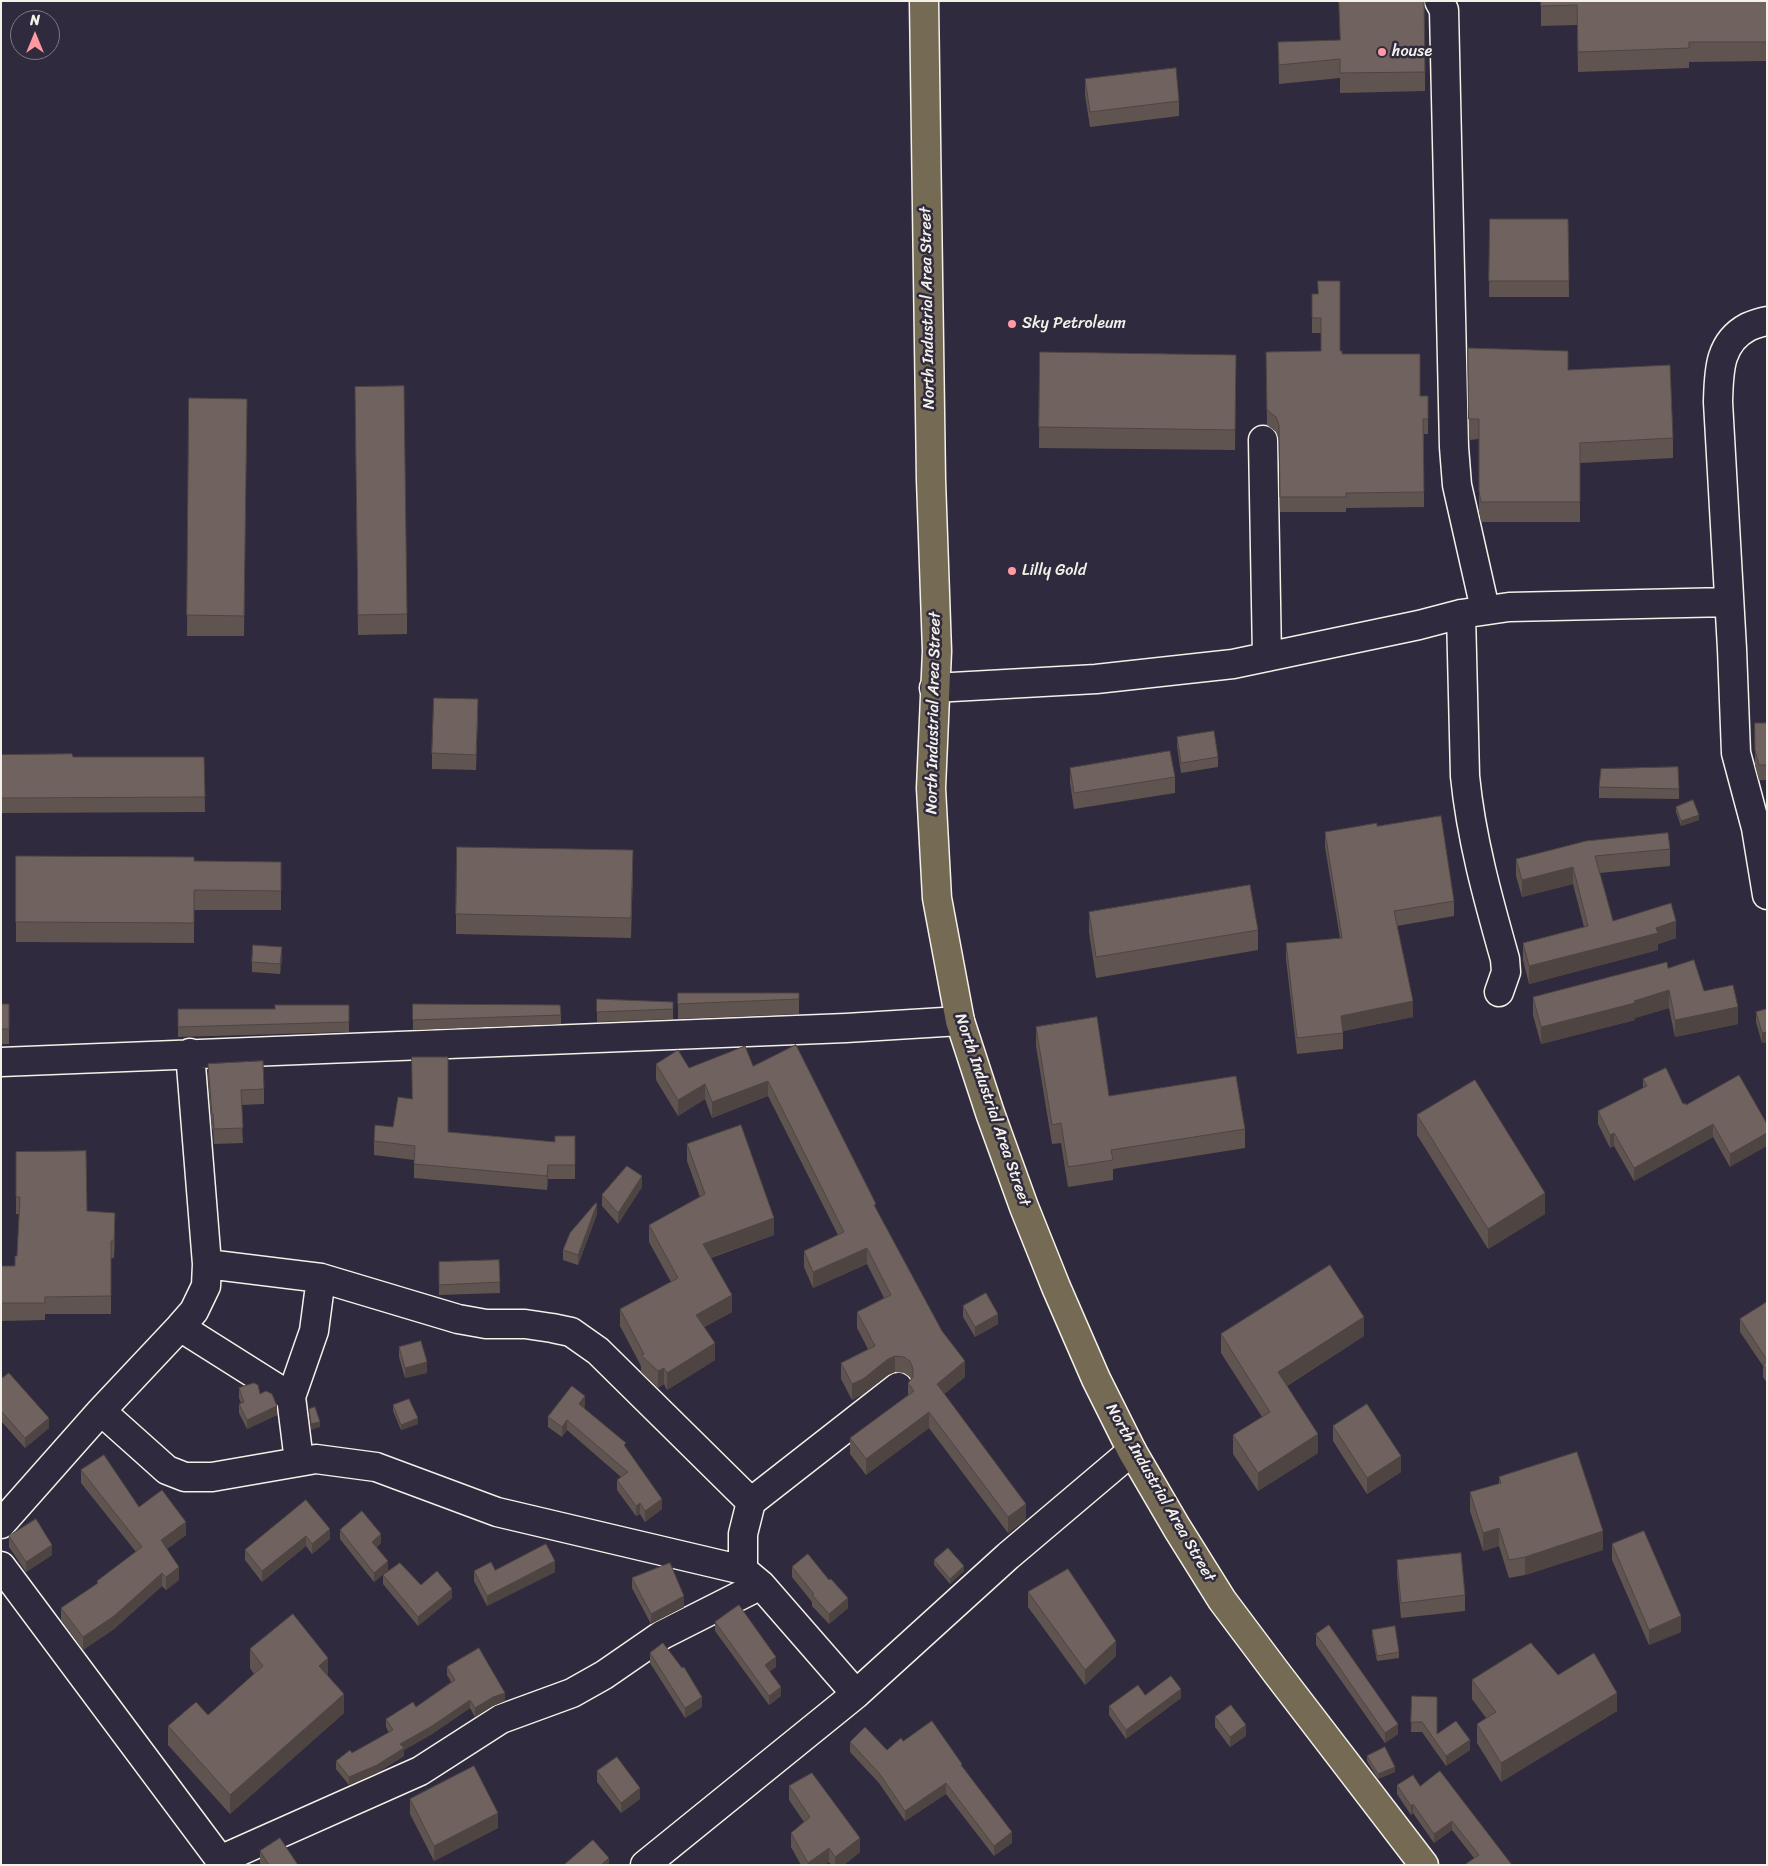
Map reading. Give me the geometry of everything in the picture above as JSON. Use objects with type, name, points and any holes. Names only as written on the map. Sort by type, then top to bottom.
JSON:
[{"type":"main road","name":"North Industrial Area Street","points":[[924,1],[931,480],[937,651],[930,788],[937,898],[960,1021],[990,1112],[1049,1269],[1096,1379],[1132,1451],[1222,1600],[1281,1680],[1424,1865]]},
{"type":"street","points":[[1439,1],[1443,4],[1444,10],[1454,446],[1473,612],[1466,791],[1483,881],[1504,959],[1506,972],[1499,992]]},
{"type":"street","points":[[1767,321],[1759,322],[1739,332],[1730,341],[1720,366],[1718,402],[1736,753],[1756,828],[1767,895]]},
{"type":"street","points":[[1263,440],[1267,657]]},
{"type":"street","points":[[934,688],[1134,675],[1233,664],[1473,612],[1509,607],[1729,602]]},
{"type":"street","points":[[1,1062],[846,1028],[960,1021]]},
{"type":"street","points":[[1,1524],[101,1411],[180,1327],[194,1310],[206,1286],[207,1264],[190,1053]]},
{"type":"street","points":[[207,1264],[320,1278],[458,1319],[486,1324],[525,1324],[571,1332],[598,1351],[751,1502]]},
{"type":"street","points":[[299,1461],[291,1397],[314,1331],[320,1278]]},
{"type":"street","points":[[180,1327],[291,1397]]},
{"type":"street","points":[[856,1694],[752,1578],[743,1534],[751,1502],[898,1387]]},
{"type":"street","points":[[101,1411],[167,1470],[185,1477],[212,1477],[316,1459],[376,1467],[497,1512],[752,1578]]},
{"type":"street","points":[[645,1865],[856,1694],[1008,1556],[1132,1451]]},
{"type":"street","points":[[1,1566],[222,1862],[420,1771],[501,1719],[572,1693],[604,1675],[662,1635],[752,1578]]},
{"type":"building","name":"house","points":[[1339,1],[1424,1],[1425,72],[1340,73],[1340,59],[1279,65],[1278,42],[1340,40]]},
{"type":"building","points":[[1541,1],[1767,1],[1767,42],[1689,42],[1689,48],[1578,52],[1577,5],[1541,6]]},
{"type":"building","points":[[1176,68],[1179,101],[1090,112],[1085,79]]},
{"type":"building","points":[[1490,219],[1568,219],[1569,281],[1489,281]]},
{"type":"building","points":[[1318,281],[1340,281],[1340,351],[1342,351],[1342,354],[1420,354],[1420,396],[1428,396],[1428,419],[1423,419],[1424,492],[1346,493],[1346,497],[1280,497],[1279,425],[1276,417],[1267,410],[1266,352],[1321,351],[1321,318],[1312,318],[1312,294],[1318,294]]},
{"type":"building","points":[[1468,348],[1568,351],[1568,370],[1670,365],[1673,438],[1580,443],[1580,502],[1481,502],[1479,491],[1479,419],[1469,419]]},
{"type":"building","points":[[1040,352],[1236,355],[1235,430],[1039,427]]},
{"type":"building","points":[[404,386],[407,614],[358,615],[355,387]]},
{"type":"building","points":[[189,398],[247,399],[244,616],[187,615]]},
{"type":"building","points":[[434,698],[478,699],[476,755],[432,753]]},
{"type":"building","points":[[1755,723],[1767,723],[1767,765],[1759,765],[1755,750]]},
{"type":"building","points":[[1214,731],[1218,757],[1181,763],[1177,737]]},
{"type":"building","points":[[1170,751],[1175,777],[1074,793],[1070,768]]},
{"type":"building","points":[[72,754],[73,757],[204,757],[205,797],[1,798],[1,755]]},
{"type":"building","points":[[1678,767],[1679,789],[1599,787],[1601,769]]},
{"type":"building","points":[[1693,800],[1699,815],[1681,821],[1676,807]]},
{"type":"building","points":[[1441,816],[1454,901],[1394,911],[1413,1001],[1341,1016],[1343,1033],[1297,1038],[1286,943],[1342,938],[1325,832],[1377,823],[1377,826]]},
{"type":"building","points":[[1668,833],[1670,849],[1595,856],[1613,921],[1671,903],[1676,921],[1656,928],[1658,933],[1529,966],[1523,943],[1588,926],[1573,867],[1522,880],[1516,859],[1586,841]]},
{"type":"building","points":[[457,847],[633,850],[631,918],[456,914]]},
{"type":"building","points":[[16,856],[194,857],[194,861],[281,862],[281,891],[194,890],[194,923],[16,922]]},
{"type":"building","points":[[1250,885],[1258,930],[1096,957],[1089,912]]},
{"type":"building","points":[[253,945],[282,947],[280,964],[252,962]]},
{"type":"building","points":[[1694,960],[1704,991],[1733,985],[1738,1007],[1675,1020],[1669,990],[1634,1001],[1635,1003],[1541,1027],[1533,997],[1667,962],[1668,968]]},
{"type":"building","points":[[678,993],[799,993],[799,999],[678,1004]]},
{"type":"building","points":[[597,999],[673,1002],[673,1009],[597,1012]]},
{"type":"building","points":[[1,1004],[9,1004],[9,1029],[1,1029]]},
{"type":"building","points":[[413,1004],[560,1005],[561,1015],[413,1020]]},
{"type":"building","points":[[275,1005],[349,1005],[349,1022],[178,1027],[178,1009],[275,1009]]},
{"type":"building","points":[[1767,1009],[1767,1032],[1762,1033],[1756,1012]]},
{"type":"building","points":[[1097,1017],[1109,1096],[1236,1076],[1245,1129],[1111,1150],[1113,1160],[1068,1167],[1061,1123],[1052,1125],[1036,1027]]},
{"type":"building","points":[[796,1045],[876,1204],[874,1205],[942,1331],[965,1361],[937,1384],[1026,1504],[1008,1517],[929,1412],[866,1459],[850,1438],[914,1391],[908,1383],[913,1377],[913,1369],[910,1361],[904,1357],[895,1356],[888,1359],[863,1379],[852,1384],[841,1363],[875,1346],[857,1312],[891,1295],[867,1248],[813,1272],[804,1251],[844,1232],[768,1081],[712,1102],[705,1084],[678,1100],[656,1064],[678,1050],[689,1068],[745,1046],[753,1066]]},
{"type":"building","points":[[412,1057],[448,1057],[448,1132],[555,1142],[555,1136],[575,1136],[575,1165],[548,1165],[547,1176],[414,1164],[415,1146],[374,1141],[375,1125],[393,1127],[398,1097],[412,1099]]},
{"type":"building","points":[[263,1061],[264,1089],[241,1090],[243,1128],[214,1129],[208,1064]]},
{"type":"building","points":[[1666,1068],[1683,1104],[1685,1103],[1686,1105],[1739,1075],[1767,1124],[1767,1133],[1730,1154],[1713,1124],[1634,1168],[1614,1133],[1610,1135],[1598,1111],[1647,1086],[1643,1079]]},
{"type":"building","points":[[1475,1080],[1545,1193],[1488,1229],[1417,1115]]},
{"type":"building","points":[[741,1125],[774,1218],[703,1244],[732,1295],[696,1315],[715,1343],[667,1373],[664,1368],[658,1371],[641,1355],[644,1354],[620,1309],[678,1278],[649,1225],[705,1194],[687,1144]]},
{"type":"building","points":[[86,1151],[87,1211],[115,1213],[114,1241],[111,1241],[111,1296],[45,1297],[45,1303],[1,1303],[1,1266],[15,1266],[15,1256],[17,1256],[20,1197],[16,1197],[16,1152]]},
{"type":"building","points":[[627,1166],[642,1176],[618,1213],[602,1195]]},
{"type":"building","points":[[596,1203],[578,1255],[563,1250],[570,1233]]},
{"type":"building","points":[[499,1260],[500,1282],[439,1285],[439,1262]]},
{"type":"building","points":[[1330,1265],[1364,1317],[1278,1372],[1318,1434],[1258,1473],[1233,1435],[1270,1412],[1221,1334]]},
{"type":"building","points":[[986,1293],[998,1314],[975,1327],[963,1306]]},
{"type":"building","points":[[1767,1302],[1767,1360],[1740,1319]]},
{"type":"building","points":[[421,1341],[427,1362],[405,1368],[399,1347]]},
{"type":"building","points":[[1767,1362],[1767,1370],[1763,1365]]},
{"type":"building","points":[[9,1373],[49,1418],[25,1438],[1,1411],[1,1379]]},
{"type":"building","points":[[254,1383],[258,1385],[260,1394],[266,1391],[272,1394],[277,1406],[247,1420],[239,1404],[244,1402],[239,1388]]},
{"type":"building","points":[[572,1386],[585,1396],[579,1404],[626,1443],[624,1445],[662,1499],[645,1511],[640,1503],[636,1506],[617,1480],[628,1472],[567,1420],[562,1427],[548,1417]]},
{"type":"building","points":[[409,1399],[418,1418],[401,1425],[393,1405]]},
{"type":"building","points":[[1367,1404],[1401,1456],[1367,1478],[1333,1426]]},
{"type":"building","points":[[315,1407],[320,1422],[311,1424],[309,1409]]},
{"type":"building","points":[[1577,1452],[1603,1531],[1525,1557],[1509,1560],[1499,1528],[1483,1533],[1470,1492],[1501,1483],[1499,1477]]},
{"type":"building","points":[[104,1455],[139,1507],[162,1490],[186,1522],[161,1540],[179,1567],[166,1577],[162,1573],[114,1616],[83,1637],[61,1608],[98,1583],[97,1581],[142,1547],[81,1470]]},
{"type":"building","points":[[306,1500],[330,1529],[312,1544],[306,1536],[262,1571],[245,1550]]},
{"type":"building","points":[[362,1511],[381,1534],[372,1542],[388,1561],[374,1573],[340,1530]]},
{"type":"building","points":[[36,1519],[52,1545],[26,1562],[9,1536]]},
{"type":"building","points":[[1644,1531],[1681,1616],[1649,1630],[1612,1544]]},
{"type":"building","points":[[546,1544],[555,1561],[487,1596],[474,1571],[491,1562],[495,1570]]},
{"type":"building","points":[[948,1548],[964,1566],[950,1579],[934,1560]]},
{"type":"building","points":[[1461,1553],[1465,1595],[1401,1603],[1397,1560]]},
{"type":"building","points":[[808,1554],[829,1580],[831,1579],[848,1598],[829,1614],[812,1595],[814,1594],[792,1567]]},
{"type":"building","points":[[400,1563],[421,1585],[437,1571],[452,1589],[418,1617],[383,1575]]},
{"type":"building","points":[[670,1563],[684,1596],[651,1614],[632,1578]]},
{"type":"building","points":[[1068,1569],[1116,1641],[1085,1670],[1028,1592]]},
{"type":"building","points":[[739,1605],[776,1657],[765,1665],[781,1687],[769,1696],[715,1622]]},
{"type":"building","points":[[293,1614],[328,1658],[319,1666],[344,1694],[230,1795],[168,1726],[196,1702],[208,1715],[263,1666],[250,1649]]},
{"type":"building","points":[[1329,1625],[1398,1724],[1385,1733],[1316,1634]]},
{"type":"building","points":[[1395,1626],[1399,1652],[1377,1656],[1372,1630]]},
{"type":"building","points":[[663,1643],[682,1668],[684,1667],[702,1697],[685,1708],[650,1653]]},
{"type":"building","points":[[1531,1643],[1558,1675],[1594,1653],[1617,1693],[1501,1763],[1477,1724],[1496,1712],[1472,1680]]},
{"type":"building","points":[[479,1648],[505,1693],[493,1697],[475,1708],[470,1700],[432,1726],[400,1744],[404,1748],[377,1765],[349,1777],[336,1761],[350,1750],[352,1753],[393,1730],[386,1719],[413,1702],[416,1707],[455,1680],[447,1667]]},
{"type":"building","points":[[1171,1676],[1181,1689],[1126,1730],[1109,1706],[1138,1685],[1145,1695]]},
{"type":"building","points":[[1412,1696],[1437,1697],[1437,1734],[1456,1721],[1470,1740],[1446,1756],[1422,1722],[1411,1722]]},
{"type":"building","points":[[1231,1705],[1246,1725],[1230,1737],[1215,1717]]},
{"type":"building","points":[[932,1721],[961,1765],[1012,1832],[994,1846],[946,1783],[905,1811],[879,1773],[850,1742],[865,1727],[887,1750],[901,1738],[903,1741]]},
{"type":"building","points":[[1385,1747],[1395,1767],[1378,1774],[1367,1756]]},
{"type":"building","points":[[617,1757],[640,1788],[621,1803],[597,1771]]},
{"type":"building","points":[[474,1766],[498,1813],[434,1846],[410,1799]]},
{"type":"building","points":[[1440,1771],[1512,1865],[1464,1865],[1479,1855],[1452,1821],[1434,1834],[1397,1785],[1413,1775],[1420,1786]]},
{"type":"building","points":[[812,1773],[860,1838],[835,1857],[829,1848],[808,1863],[791,1833],[810,1817],[789,1786]]},
{"type":"building","points":[[280,1838],[298,1865],[269,1865],[260,1851]]},
{"type":"building","points":[[593,1840],[609,1858],[601,1865],[564,1865]]},
{"type":"place","name":"house","points":[[1382,52]]},
{"type":"place","name":"Sky Petroleum","points":[[1012,324]]},
{"type":"place","name":"Lilly Gold","points":[[1012,571]]}]
